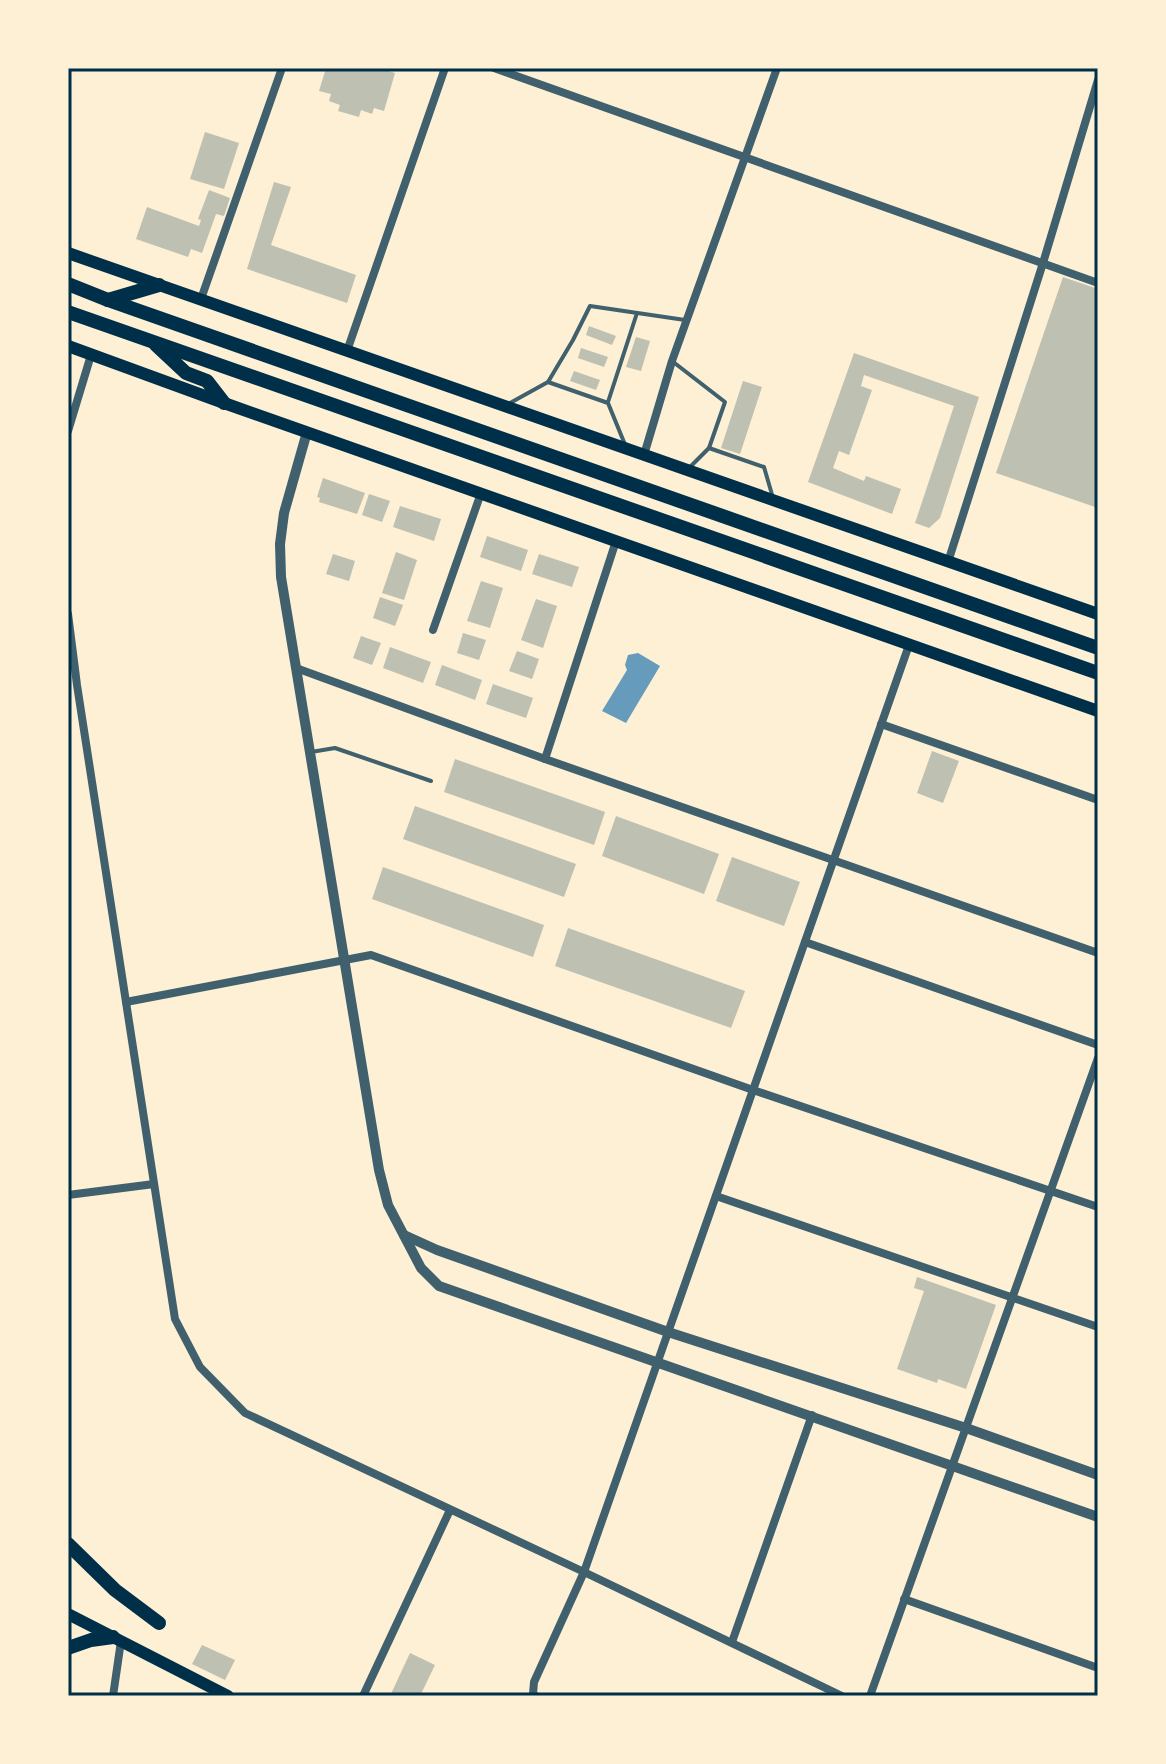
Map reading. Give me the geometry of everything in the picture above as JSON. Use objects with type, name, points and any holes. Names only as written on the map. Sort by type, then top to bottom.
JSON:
[{"type":"main road","points":[[68,253],[1098,614]]},
{"type":"main road","points":[[68,284],[1098,648]]},
{"type":"main road","points":[[108,300],[159,285]]},
{"type":"main road","points":[[68,312],[1098,673]]},
{"type":"main road","points":[[153,342],[186,373],[207,381],[224,403]]},
{"type":"main road","points":[[68,346],[1098,711]]},
{"type":"main road","points":[[68,1544],[115,1590],[159,1623]]},
{"type":"main road","points":[[68,1614],[228,1696]]},
{"type":"main road","points":[[68,1648],[91,1640],[117,1639]]},
{"type":"street","points":[[201,299],[282,68]]},
{"type":"street","points":[[347,351],[445,68]]},
{"type":"street","points":[[494,68],[1098,283]]},
{"type":"street","points":[[644,455],[672,361],[777,68]]},
{"type":"street","points":[[948,562],[1098,80]]},
{"type":"street","points":[[68,431],[91,355]]},
{"type":"street","points":[[307,432],[284,513],[280,544],[281,577],[379,1170],[388,1205],[421,1268],[439,1286],[1098,1517]]},
{"type":"street","points":[[433,630],[481,493]]},
{"type":"street","points":[[545,759],[616,541]]},
{"type":"street","points":[[68,614],[72,685],[126,1002],[175,1319],[200,1367],[245,1413],[842,1696]]},
{"type":"street","points":[[534,1695],[534,1682],[584,1572],[909,645]]},
{"type":"street","points":[[296,668],[1098,953]]},
{"type":"street","points":[[881,724],[1098,800]]},
{"type":"street","points":[[805,942],[1098,1045]]},
{"type":"street","points":[[126,1002],[371,955],[753,1090],[1098,1207]]},
{"type":"street","points":[[870,1696],[1098,1058]]},
{"type":"street","points":[[68,1195],[154,1184]]},
{"type":"street","points":[[716,1196],[1098,1327]]},
{"type":"street","points":[[404,1235],[437,1250],[668,1332],[966,1428],[1098,1475]]},
{"type":"street","points":[[732,1642],[812,1415]]},
{"type":"street","points":[[363,1696],[450,1510]]},
{"type":"street","points":[[904,1599],[1098,1668]]},
{"type":"street","points":[[113,1696],[117,1639]]},
{"type":"lane","points":[[505,406],[548,382],[590,306],[687,320]]},
{"type":"lane","points":[[627,449],[608,403],[637,313]]},
{"type":"lane","points":[[672,361],[725,402],[709,448],[687,470]]},
{"type":"lane","points":[[548,382],[608,403]]},
{"type":"lane","points":[[709,448],[764,467],[774,500]]},
{"type":"lane","points":[[310,752],[335,748],[431,781]]},
{"type":"water","points":[[638,653],[660,666],[626,723],[602,711],[627,670],[628,655]]},
{"type":"building","points":[[326,68],[379,68],[395,73],[384,111],[374,108],[372,114],[361,110],[359,117],[338,111],[340,105],[329,101],[331,94],[319,91]]},
{"type":"building","points":[[205,132],[239,143],[224,189],[190,179]]},
{"type":"building","points":[[274,182],[291,187],[271,245],[356,275],[347,303],[247,269]]},
{"type":"building","points":[[209,190],[230,198],[224,216],[216,214],[202,253],[191,249],[188,257],[136,239],[147,207],[199,226],[201,220],[198,219]]},
{"type":"building","points":[[1063,277],[1098,289],[1098,508],[996,473]]},
{"type":"building","points":[[589,326],[616,336],[612,345],[586,335]]},
{"type":"building","points":[[636,337],[650,341],[641,371],[626,367]]},
{"type":"building","points":[[581,348],[608,357],[604,367],[578,358]]},
{"type":"building","points":[[854,353],[979,397],[940,518],[929,528],[915,523],[954,406],[864,375],[861,386],[872,390],[849,455],[839,451],[833,468],[864,481],[866,476],[901,489],[892,514],[808,482]]},
{"type":"building","points":[[574,371],[600,380],[596,390],[570,381]]},
{"type":"building","points":[[743,381],[762,387],[740,454],[721,448]]},
{"type":"building","points":[[323,478],[365,493],[357,514],[319,502],[320,498],[317,497]]},
{"type":"building","points":[[369,494],[390,501],[382,522],[362,515]]},
{"type":"building","points":[[400,506],[441,519],[434,541],[393,527]]},
{"type":"building","points":[[487,536],[528,550],[521,571],[480,557]]},
{"type":"building","points":[[396,552],[417,560],[404,600],[382,593]]},
{"type":"building","points":[[333,554],[355,561],[349,581],[326,574]]},
{"type":"building","points":[[539,554],[579,567],[572,587],[532,574]]},
{"type":"building","points":[[481,581],[503,588],[490,628],[467,621]]},
{"type":"building","points":[[380,597],[403,605],[395,626],[373,618]]},
{"type":"building","points":[[536,599],[557,606],[543,648],[521,640]]},
{"type":"building","points":[[463,633],[486,640],[479,660],[457,653]]},
{"type":"building","points":[[361,636],[381,643],[372,665],[353,658]]},
{"type":"building","points":[[390,647],[431,662],[423,683],[383,668]]},
{"type":"building","points":[[517,651],[539,659],[532,679],[509,671]]},
{"type":"building","points":[[442,665],[482,680],[475,700],[435,685]]},
{"type":"building","points":[[493,684],[533,698],[526,718],[486,704]]},
{"type":"building","points":[[932,751],[959,761],[943,803],[917,793]]},
{"type":"building","points":[[455,759],[605,812],[594,845],[444,792]]},
{"type":"building","points":[[415,806],[576,864],[564,897],[403,839]]},
{"type":"building","points":[[616,816],[719,854],[704,894],[602,856]]},
{"type":"building","points":[[732,857],[800,882],[784,926],[716,901]]},
{"type":"building","points":[[383,867],[544,925],[533,957],[372,899]]},
{"type":"building","points":[[568,928],[745,991],[731,1028],[555,966]]},
{"type":"building","points":[[917,1277],[996,1305],[966,1389],[897,1369],[924,1291],[914,1288]]},
{"type":"building","points":[[202,1645],[235,1660],[225,1680],[192,1664]]},
{"type":"building","points":[[410,1653],[435,1665],[420,1696],[390,1696]]}]
